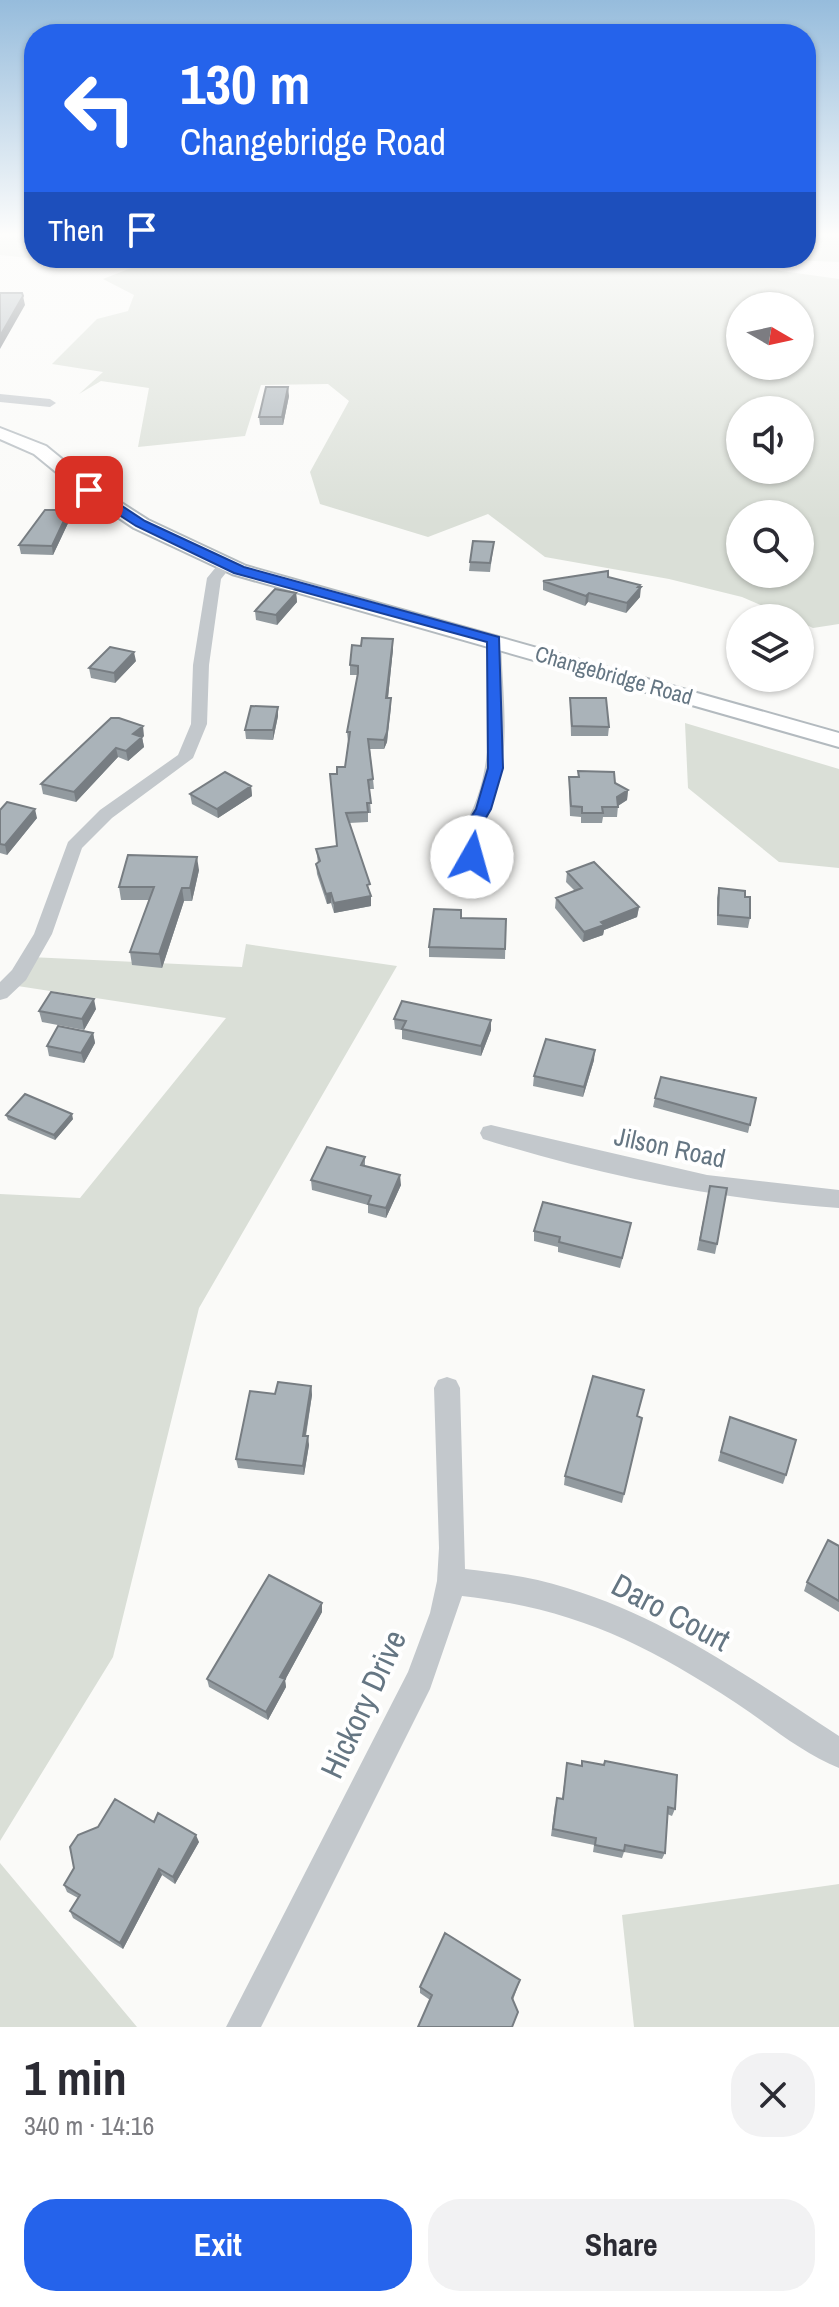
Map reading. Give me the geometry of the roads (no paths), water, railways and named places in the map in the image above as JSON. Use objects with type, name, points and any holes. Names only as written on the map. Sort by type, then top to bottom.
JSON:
[{"type":"main road","name":"Changebridge Road","points":[[0,433],[40,450],[89,490],[141,524],[226,564],[839,740]]},
{"type":"street","points":[[0,398],[50,403]]},
{"type":"street","points":[[0,993],[19,975],[43,934],[74,846],[106,814],[185,758],[199,724],[201,665],[214,578],[226,564]]},
{"type":"street","points":[[472,857],[468,835],[484,809],[496,768],[494,640]]},
{"type":"street","name":"Jilson Road","points":[[491,1133],[716,1187],[791,1197],[839,1199]]},
{"type":"street","name":"Hickory Drive","points":[[243,2027],[420,1679],[444,1613],[451,1581],[453,1548],[447,1388]]},
{"type":"street","name":"Daro Court","points":[[451,1581],[517,1588],[581,1606],[637,1628],[839,1753]]}]
